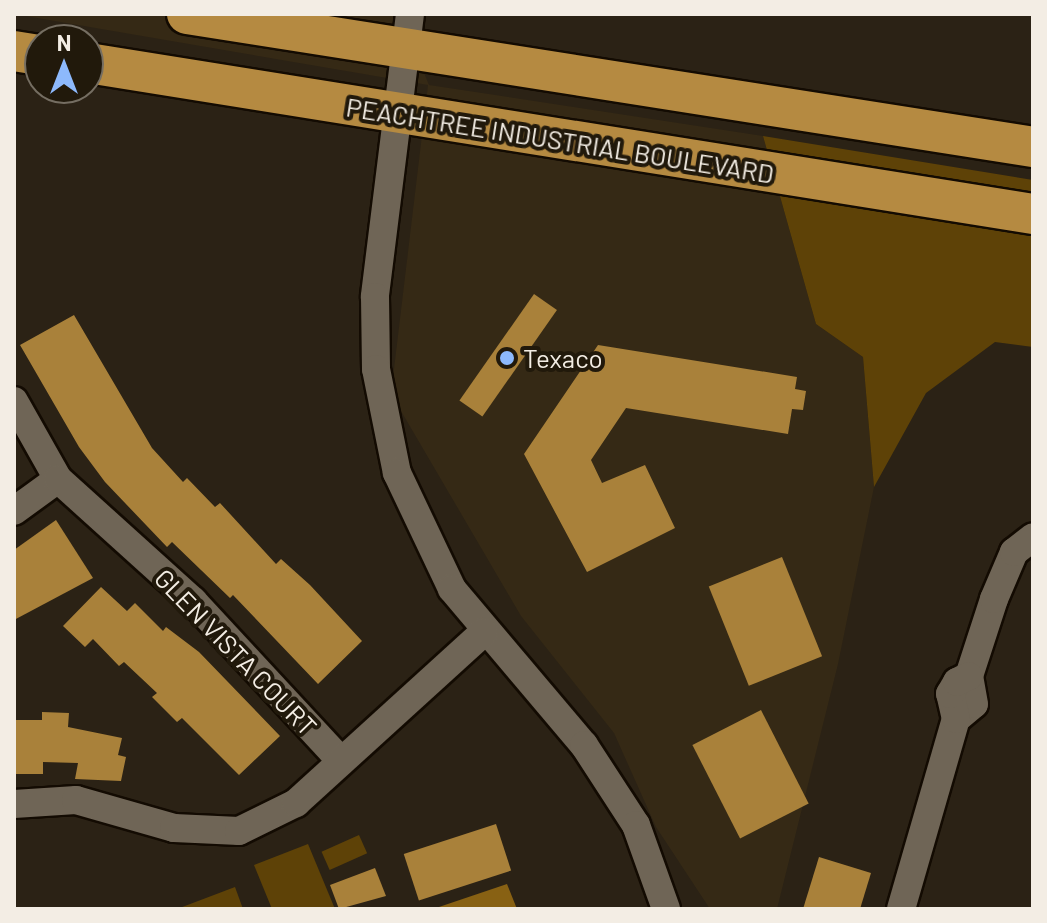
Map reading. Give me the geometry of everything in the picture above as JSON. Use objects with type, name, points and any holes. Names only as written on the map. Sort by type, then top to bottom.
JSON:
[{"type":"highway","points":[[187,14],[408,31],[1033,147]]},
{"type":"highway","name":"PEACHTREE INDUSTRIAL BOULEVARD","points":[[104,66],[1033,214]]},
{"type":"street","points":[[408,31],[375,297],[376,369],[397,473],[452,589],[484,632],[593,759],[636,825],[666,909]]},
{"type":"street","name":"GLEN VISTA COURT","points":[[14,401],[58,479],[193,601],[341,761]]},
{"type":"street","points":[[14,511],[58,479]]},
{"type":"street","points":[[901,909],[956,719],[974,704],[969,676],[1014,552],[1033,537]]},
{"type":"street","points":[[14,804],[76,800],[174,828],[239,831],[296,803],[484,632]]},
{"type":"shaded area","points":[[14,14],[400,14],[429,85],[763,136],[816,324],[863,357],[874,487],[838,664],[777,909],[710,909],[656,827],[614,733],[521,616],[391,394],[428,85],[104,29],[104,24],[72,24]]},
{"type":"shaded area","points":[[763,136],[1033,180],[1033,347],[995,342],[926,393],[874,487],[863,357],[816,324]]},
{"type":"shaded area","points":[[359,835],[367,853],[330,870],[322,852]]},
{"type":"shaded area","points":[[308,844],[335,909],[272,909],[254,865]]},
{"type":"shaded area","points":[[507,884],[517,909],[436,909],[436,908]]},
{"type":"shaded area","points":[[235,887],[243,909],[177,909]]},
{"type":"building","name":"Texaco","points":[[534,294],[557,310],[482,417],[459,400]]},
{"type":"building","points":[[74,315],[152,448],[183,482],[187,478],[215,507],[220,503],[276,564],[281,559],[310,585],[362,641],[318,684],[233,595],[230,598],[172,542],[167,547],[105,482],[79,447],[20,345]]},
{"type":"building","points":[[598,345],[797,377],[795,389],[806,391],[803,410],[792,409],[788,434],[626,408],[591,460],[602,483],[645,465],[675,528],[587,572],[524,454]]},
{"type":"building","points":[[56,520],[93,578],[14,620],[14,550]]},
{"type":"building","points":[[782,557],[822,656],[749,686],[709,587]]},
{"type":"building","points":[[101,587],[127,611],[135,603],[163,631],[166,627],[199,652],[280,736],[239,775],[182,718],[177,722],[152,697],[157,693],[124,662],[119,666],[93,639],[85,647],[63,626]]},
{"type":"building","points":[[761,710],[809,804],[740,839],[692,745]]},
{"type":"building","points":[[42,712],[69,713],[68,727],[122,738],[118,755],[126,757],[121,781],[75,779],[78,763],[43,762],[43,774],[14,774],[14,720],[42,720]]},
{"type":"building","points":[[496,824],[511,871],[419,901],[404,854]]},
{"type":"building","points":[[819,857],[871,873],[860,909],[803,909]]},
{"type":"building","points":[[375,868],[386,896],[339,909],[330,885]]},
{"type":"place","name":"Texaco","points":[[507,358]]}]
